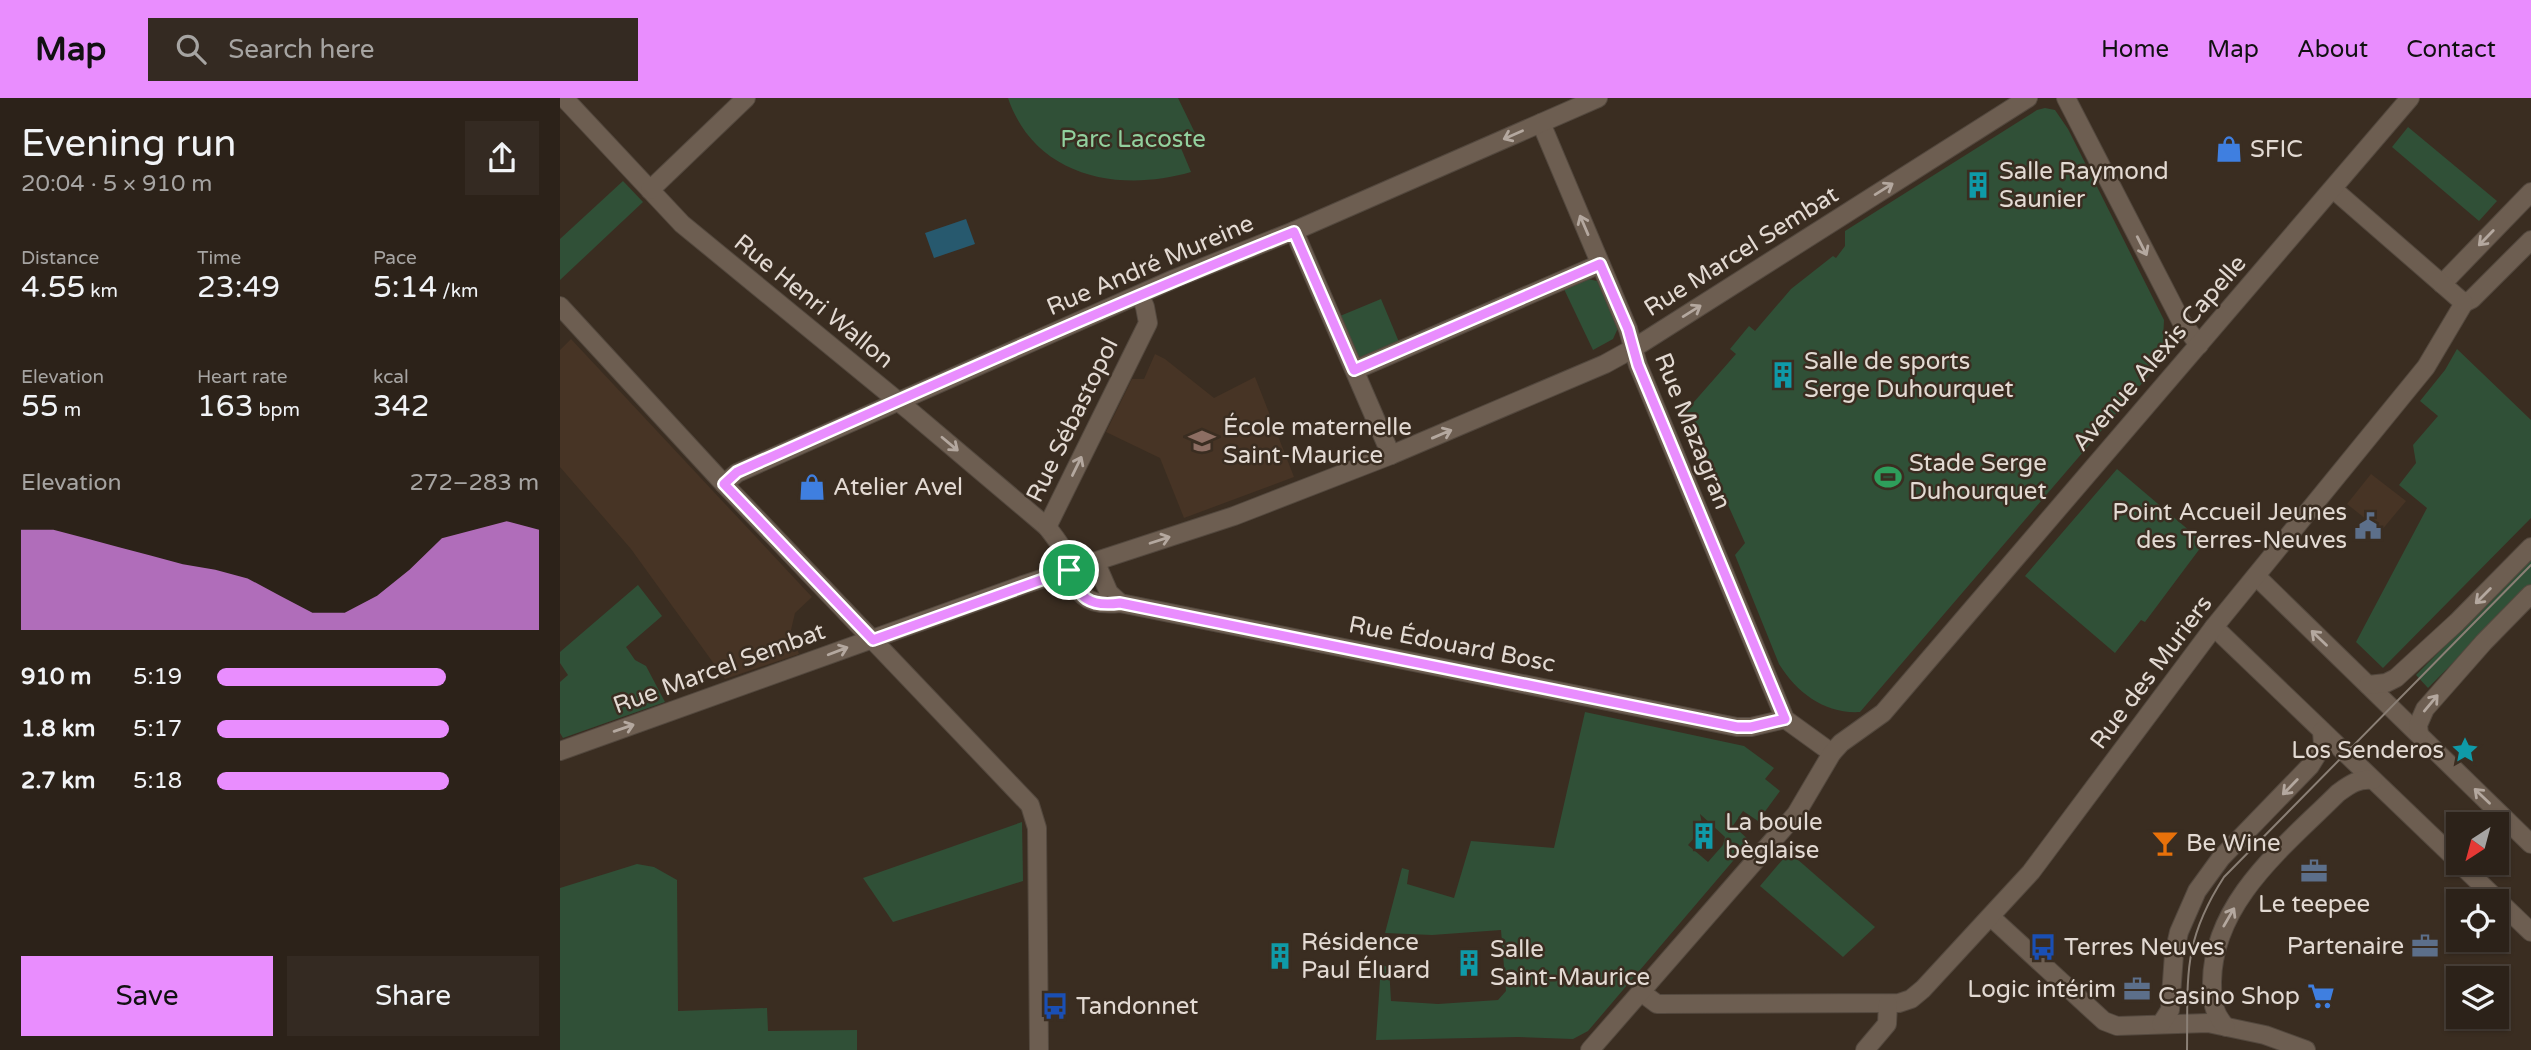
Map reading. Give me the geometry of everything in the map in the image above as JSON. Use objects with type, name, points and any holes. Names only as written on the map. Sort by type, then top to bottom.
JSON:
[{"type":"street","name":"Rue Henri Wallon","points":[[564,98],[682,224],[1047,527],[1059,542],[1069,570]]},
{"type":"street","points":[[649,190],[746,98]]},
{"type":"street","name":"Rue André Mureine","points":[[724,484],[737,472],[897,400],[1294,232],[1598,98]]},
{"type":"street","name":"Rue Marcel Sembat","points":[[560,751],[853,645],[1234,516],[1391,455],[1605,364],[2028,98]]},
{"type":"street","points":[[2066,98],[2181,321],[2199,345]]},
{"type":"street","name":"Avenue Alexis Capelle","points":[[1590,1050],[1796,814],[1832,753],[1841,743],[1883,713],[2410,98]]},
{"type":"street","name":"Rue Mazagran","points":[[1541,122],[1634,348],[1638,365],[1785,719]]},
{"type":"street","points":[[2333,189],[2464,303]]},
{"type":"street","points":[[2442,284],[2531,192]]},
{"type":"street","points":[[1294,232],[1391,455]]},
{"type":"street","name":"Rue des Muriers","points":[[1888,1004],[1911,999],[1923,989],[1992,918],[2031,872],[2214,627],[2426,367],[2464,303],[2472,299],[2531,240]]},
{"type":"street","points":[[1354,370],[1600,264]]},
{"type":"street","name":"Rue Sébastopol","points":[[1047,527],[1147,323],[1140,295]]},
{"type":"street","points":[[560,306],[724,484],[1030,805],[1037,828],[1039,1050]]},
{"type":"street","points":[[2368,685],[2386,684],[2396,678],[2457,622],[2531,547]]},
{"type":"street","points":[[1096,563],[1109,593],[1120,603]]},
{"type":"street","name":"Rue Édouard Bosc","points":[[1069,570],[1076,590],[1087,600],[1103,605],[1120,603],[1737,727],[1751,727],[1785,719]]},
{"type":"street","points":[[2256,576],[2531,844]]},
{"type":"street","points":[[2418,734],[2418,725],[2425,709],[2531,594]]},
{"type":"street","points":[[2214,627],[2446,850]]},
{"type":"street","points":[[1785,719],[1832,753]]},
{"type":"street","points":[[2161,1024],[2170,1010],[2172,972],[2179,932],[2197,891],[2221,858],[2310,766],[2323,745],[2322,731]]},
{"type":"street","points":[[2226,1027],[2213,1010],[2213,964],[2223,926],[2231,911],[2269,863],[2338,793],[2350,784],[2365,779],[2373,780]]},
{"type":"street","points":[[2472,875],[2531,932]]},
{"type":"street","points":[[1992,918],[2104,1021],[2117,1026],[2187,1022],[2226,1027],[2265,1035],[2306,1050]]},
{"type":"street","points":[[1641,992],[1657,1004],[1888,1004],[1886,1024],[1865,1050]]},
{"type":"shaded area","points":[[571,339],[812,597],[795,613],[791,630],[799,654],[725,679],[631,549],[560,467],[560,350]]},
{"type":"shaded area","name":"École maternelle Saint-Maurice","points":[[1155,354],[1214,398],[1255,377],[1294,477],[1184,518],[1160,458],[1106,432],[1132,379],[1144,379]]},
{"type":"shaded area","points":[[2371,474],[2406,501],[2381,531],[2347,504]]},
{"type":"green space","name":"Parc Lacoste","points":[[1008,98],[1178,98],[1195,133],[1178,141],[1191,172],[1136,180],[1109,179],[1083,172],[1059,162],[1038,146],[1021,125]]},
{"type":"green space","name":"Stade Serge Duhourquet","points":[[2037,110],[2055,110],[2068,129],[2164,320],[2162,360],[1860,712],[1835,709],[1813,700],[1803,692],[1779,664],[1735,555],[1745,543],[1686,411],[1736,354],[1730,349],[1749,326],[1755,331],[1791,289],[1833,256],[1836,258],[1845,246],[1845,231]]},
{"type":"green space","points":[[2408,127],[2497,201],[2479,221],[2392,147]]},
{"type":"green space","points":[[623,181],[643,202],[560,280],[560,239]]},
{"type":"green space","points":[[1588,279],[1597,281],[1618,328],[1613,339],[1593,350],[1564,289]]},
{"type":"green space","points":[[1381,299],[1399,342],[1359,359],[1340,316]]},
{"type":"green space","points":[[2457,349],[2531,420],[2531,518],[2383,668],[2356,642],[2427,508],[2399,485],[2416,463],[2413,445],[2438,416],[2420,401],[2445,370]]},
{"type":"green space","points":[[2117,469],[2204,543],[2145,622],[2141,620],[2115,653],[2025,576]]},
{"type":"green space","points":[[2531,559],[2531,584],[2428,688],[2416,675]]},
{"type":"green space","points":[[638,585],[662,616],[626,647],[635,660],[646,666],[665,702],[563,738],[560,733],[560,682],[568,675],[560,663],[560,652]]},
{"type":"green space","points":[[1585,712],[1744,746],[1774,768],[1765,779],[1780,791],[1758,821],[1743,811],[1728,833],[1739,831],[1750,841],[1588,1031],[1573,1039],[1518,1037],[1376,1040],[1381,965],[1389,967],[1391,1001],[1438,1004],[1498,1000],[1506,991],[1501,930],[1432,935],[1385,933],[1402,868],[1409,870],[1407,884],[1454,898],[1471,841],[1554,848]],"holes":[[[1700,814],[1725,837],[1723,845],[1708,862],[1688,845],[1703,828]]]},
{"type":"green space","points":[[1022,822],[1023,881],[893,922],[863,878]]},
{"type":"green space","points":[[1789,852],[1875,927],[1843,957],[1760,886]]},
{"type":"green space","points":[[637,864],[654,867],[677,880],[678,1011],[767,1008],[768,1031],[857,1030],[857,1050],[560,1050],[560,888]]},
{"type":"water","points":[[966,219],[975,244],[934,258],[925,233]]},
{"type":"tram line","points":[[2187,1050],[2188,980],[2194,941],[2210,900],[2224,877],[2531,565]]},
{"type":"place","name":"SFIC","points":[[2229,149]]},
{"type":"place","name":"Salle Raymond Saunier","points":[[1978,185]]},
{"type":"place","name":"Salle de sports Serge Duhourquet","points":[[1783,375]]},
{"type":"place","name":"École maternelle Saint-Maurice","points":[[1202,441]]},
{"type":"place","name":"Stade Serge Duhourquet","points":[[1888,477]]},
{"type":"place","name":"Atelier Avel","points":[[812,487]]},
{"type":"place","name":"Point Accueil Jeunes des Terres-Neuves","points":[[2368,526]]},
{"type":"place","name":"Los Senderos","points":[[2465,750]]},
{"type":"place","name":"La boule bèglaise","points":[[1704,836]]},
{"type":"place","name":"Be Wine","points":[[2165,843]]},
{"type":"place","name":"Le teepee","points":[[2314,871]]},
{"type":"place","name":"Partenaire","points":[[2425,946]]},
{"type":"place","name":"Terres Neuves","points":[[2043,947]]},
{"type":"place","name":"Résidence Paul Éluard","points":[[1280,956]]},
{"type":"place","name":"Salle Saint-Maurice","points":[[1469,963]]},
{"type":"place","name":"Logic intérim","points":[[2137,989]]},
{"type":"place","name":"Casino Shop","points":[[2321,996]]},
{"type":"place","name":"Tandonnet","points":[[1055,1006]]},
{"type":"route","points":[[1294,232],[1354,370],[1600,264],[1628,329],[1638,365],[1785,719],[1751,727],[1737,727],[1120,603],[1103,605],[1087,600],[1076,590],[1069,570],[873,640],[724,484],[737,472],[905,397],[1174,279],[1294,232]]}]
